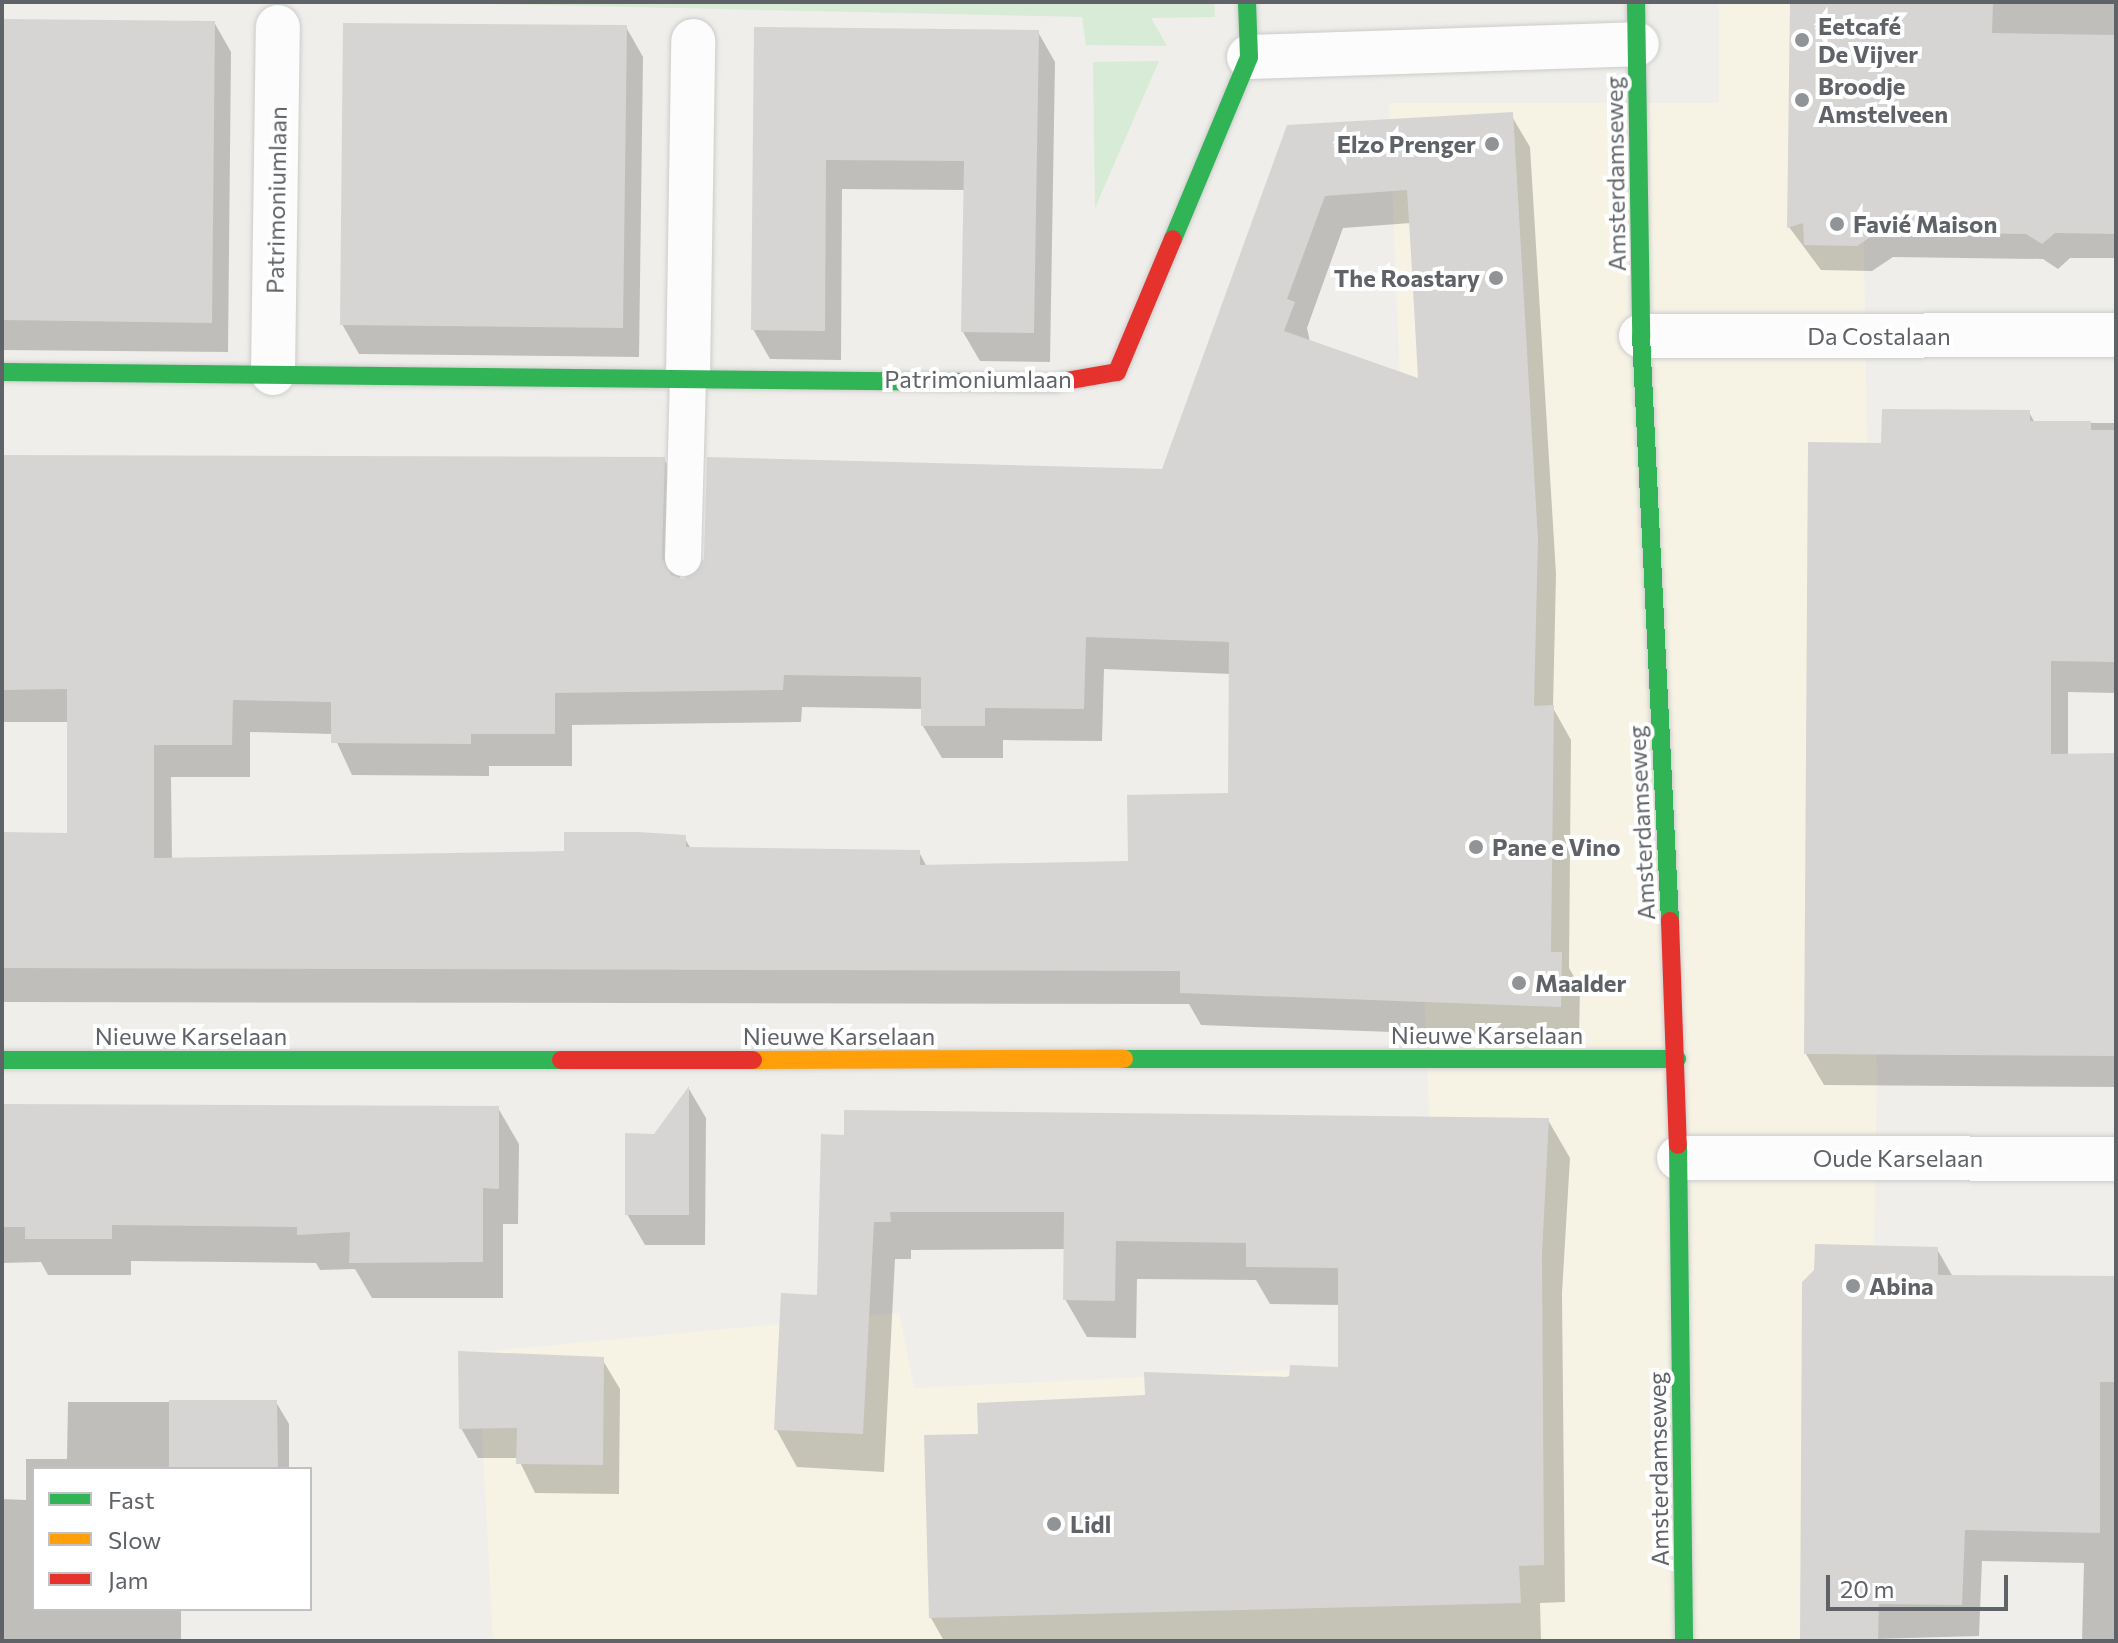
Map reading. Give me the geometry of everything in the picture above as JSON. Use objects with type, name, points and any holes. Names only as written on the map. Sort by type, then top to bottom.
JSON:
[{"type":"street","name":"Patrimoniumlaan","points":[[2,372],[688,376],[1069,383],[1117,372],[1249,57],[1247,2]]},
{"type":"street","points":[[1249,57],[1637,23]]},
{"type":"street","name":"Amsterdamseweg","points":[[1637,23],[1641,336],[1677,1059],[1684,1641]]},
{"type":"street","name":"Patrimoniumlaan","points":[[273,373],[278,27]]},
{"type":"street","points":[[688,376],[693,41]]},
{"type":"street","name":"Da Costalaan","points":[[1641,336],[2116,335]]},
{"type":"street","name":"Nieuwe Karselaan","points":[[2,1060],[1677,1059]]},
{"type":"street","name":"Oude Karselaan","points":[[1679,1158],[2116,1159]]},
{"type":"lane","points":[[683,558],[688,376]]},
{"type":"shaded area","points":[[1719,2],[1860,2],[1877,1081],[1867,1641],[493,1641],[478,1352],[899,1313],[914,1388],[1439,1363],[1389,103],[1719,103]]},
{"type":"green space","points":[[402,2],[1214,2],[1215,17],[1151,18],[1167,46],[1086,45],[1082,17]]},
{"type":"green space","points":[[1159,61],[1095,208],[1093,62]]},
{"type":"building","points":[[1790,2],[1993,2],[1992,33],[2116,35],[2116,234],[2055,233],[2042,244],[2026,234],[1878,232],[1857,246],[1804,245],[1803,223],[1787,228]]},
{"type":"building","points":[[2,19],[215,21],[212,323],[2,320]]},
{"type":"building","points":[[343,23],[627,25],[623,328],[340,325]]},
{"type":"building","points":[[754,27],[1039,30],[1034,333],[961,332],[964,161],[826,160],[825,331],[751,330]]},
{"type":"building","points":[[1513,112],[1538,540],[1534,706],[1554,705],[1551,952],[1562,952],[1561,1007],[1180,993],[1180,971],[2,968],[2,832],[67,833],[67,689],[2,690],[2,455],[665,457],[662,558],[671,575],[683,579],[704,559],[707,457],[1162,469],[1287,125]],"holes":[[[1407,190],[1411,254],[1418,378],[1284,331],[1295,302],[1287,299],[1325,196]],[[1086,637],[1229,642],[1228,793],[1127,795],[1128,861],[920,865],[920,850],[686,847],[686,835],[638,832],[564,832],[564,851],[154,858],[154,745],[232,745],[233,700],[331,702],[331,743],[471,744],[471,734],[555,734],[555,693],[783,690],[784,675],[921,677],[921,726],[985,726],[985,708],[1084,709]]]},
{"type":"building","points":[[1882,409],[2030,410],[2030,421],[2091,421],[2091,430],[2116,430],[2116,662],[2051,661],[2051,754],[2116,753],[2116,1056],[1804,1054],[1808,442],[1881,443]]},
{"type":"building","points":[[689,1086],[689,1215],[625,1215],[625,1133],[654,1134]]},
{"type":"building","points":[[2,1104],[499,1106],[499,1189],[483,1188],[483,1262],[349,1263],[350,1232],[297,1235],[297,1227],[112,1225],[112,1239],[25,1239],[25,1227],[2,1227]]},
{"type":"building","points":[[844,1110],[1549,1118],[1542,1254],[1544,1565],[1519,1566],[1521,1603],[929,1618],[924,1435],[978,1434],[977,1403],[1145,1395],[1144,1372],[1289,1377],[1290,1365],[1338,1367],[1338,1268],[1246,1267],[1246,1243],[1116,1241],[1115,1301],[1063,1300],[1064,1212],[890,1212],[891,1222],[874,1222],[863,1434],[774,1430],[781,1293],[817,1295],[821,1134],[844,1135]]},
{"type":"building","points":[[1815,1244],[1938,1247],[1938,1275],[2116,1276],[2116,1382],[2100,1382],[2100,1533],[1965,1530],[1962,1605],[1879,1604],[1878,1641],[1800,1641],[1802,1282],[1814,1270]]},
{"type":"building","points":[[458,1351],[604,1357],[603,1465],[516,1464],[517,1428],[459,1429]]},
{"type":"building","points":[[169,1400],[277,1400],[278,1467],[169,1467]]},
{"type":"traffic: fast","points":[[1173,239],[1249,57],[1247,2]]},
{"type":"traffic: fast","points":[[1636,2],[1641,336],[1670,921]]},
{"type":"traffic: fast","points":[[2,372],[1054,383]]},
{"type":"traffic: fast","points":[[1124,1059],[1677,1059]]},
{"type":"traffic: fast","points":[[2,1060],[561,1060]]},
{"type":"traffic: fast","points":[[1678,1145],[1684,1641]]},
{"type":"traffic: slow","points":[[753,1060],[1124,1059]]},
{"type":"traffic: jam","points":[[1054,383],[1117,372],[1173,239]]},
{"type":"traffic: jam","points":[[1670,921],[1678,1145]]},
{"type":"traffic: jam","points":[[561,1060],[753,1060]]},
{"type":"place","name":"Eetcafé De Vijver","points":[[1802,40]]},
{"type":"place","name":"Broodje Amstelveen","points":[[1802,100]]},
{"type":"place","name":"Elzo Prenger","points":[[1492,144]]},
{"type":"place","name":"Favié Maison","points":[[1837,224]]},
{"type":"place","name":"The Roastary","points":[[1496,278]]},
{"type":"place","name":"Pane e Vino","points":[[1476,847]]},
{"type":"place","name":"Maalder","points":[[1519,983]]},
{"type":"place","name":"Abina","points":[[1853,1286]]},
{"type":"place","name":"Lidl","points":[[1054,1524]]}]
